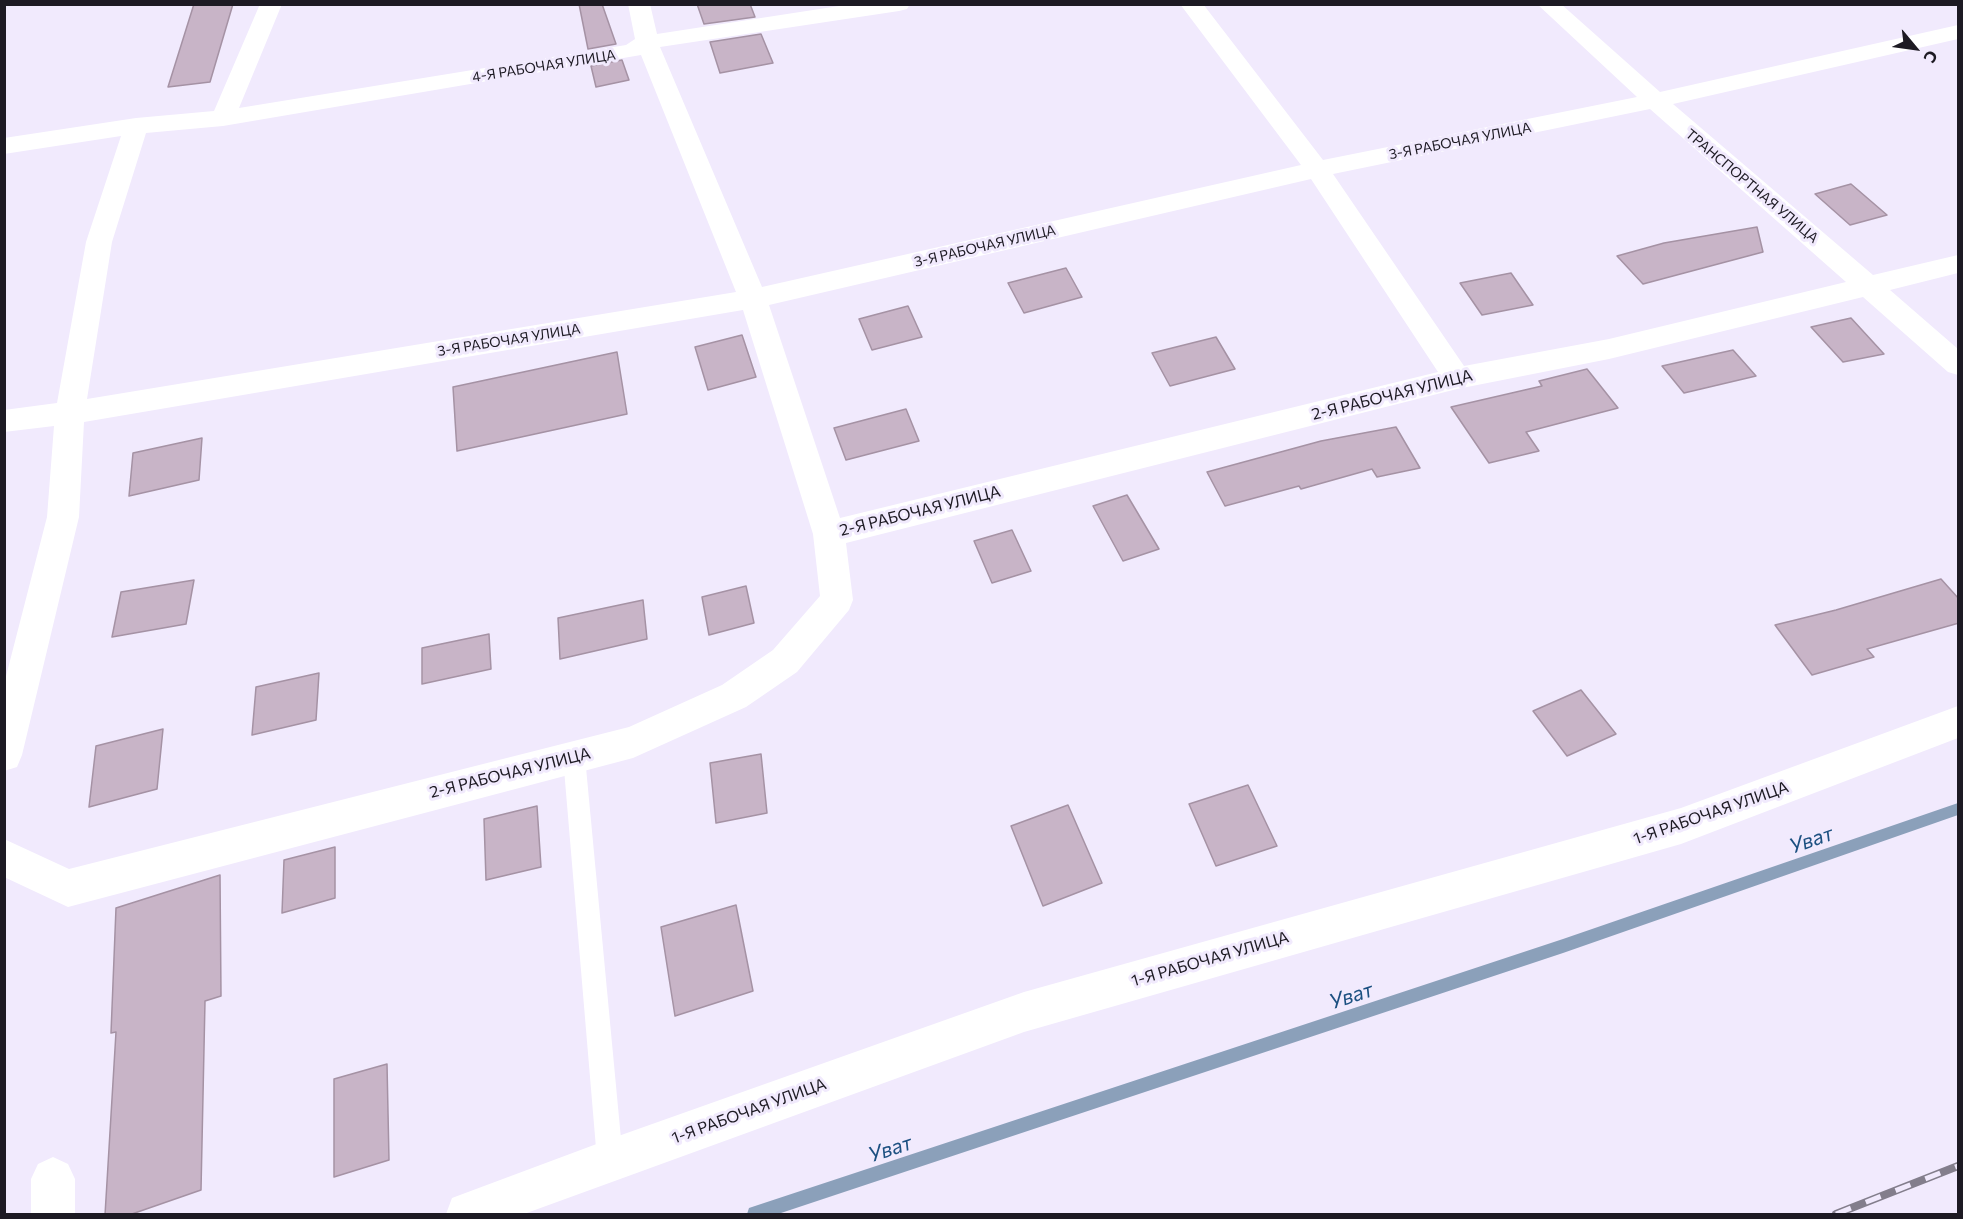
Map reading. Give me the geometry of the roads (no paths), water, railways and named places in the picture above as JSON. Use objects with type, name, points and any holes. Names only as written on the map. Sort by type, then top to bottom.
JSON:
[{"type":"street","points":[[223,118],[271,4]]},
{"type":"street","points":[[639,4],[647,42],[753,299],[829,534]]},
{"type":"street","name":"4-Я РАБОЧАЯ УЛИЦА","points":[[4,146],[136,126],[223,118],[632,51],[647,42],[898,4]]},
{"type":"street","points":[[1191,4],[1317,169],[1457,378]]},
{"type":"street","name":"ТРАНСПОРТНАЯ УЛИЦА","points":[[1548,4],[1653,101],[1959,364]]},
{"type":"street","name":"3-Я РАБОЧАЯ УЛИЦА","points":[[4,421],[70,413],[753,299],[1317,169],[1653,101],[1959,32]]},
{"type":"street","points":[[7,750],[63,517],[70,413],[99,242],[136,126]]},
{"type":"street","name":"2-Я РАБОЧАЯ УЛИЦА","points":[[4,857],[68,888],[574,757],[643,737],[734,696],[785,661],[837,600],[829,534],[1457,378],[1609,349],[1959,264]]},
{"type":"street","name":"1-Я РАБОЧАЯ УЛИЦА","points":[[468,1215],[610,1160],[1024,1012],[1681,826],[1959,722]]},
{"type":"lane","points":[[574,757],[610,1160]]},
{"type":"waterway","name":"Уват","points":[[755,1214],[1563,946],[1958,809]]},
{"type":"railway","points":[[1836,1214],[1958,1166]]}]
